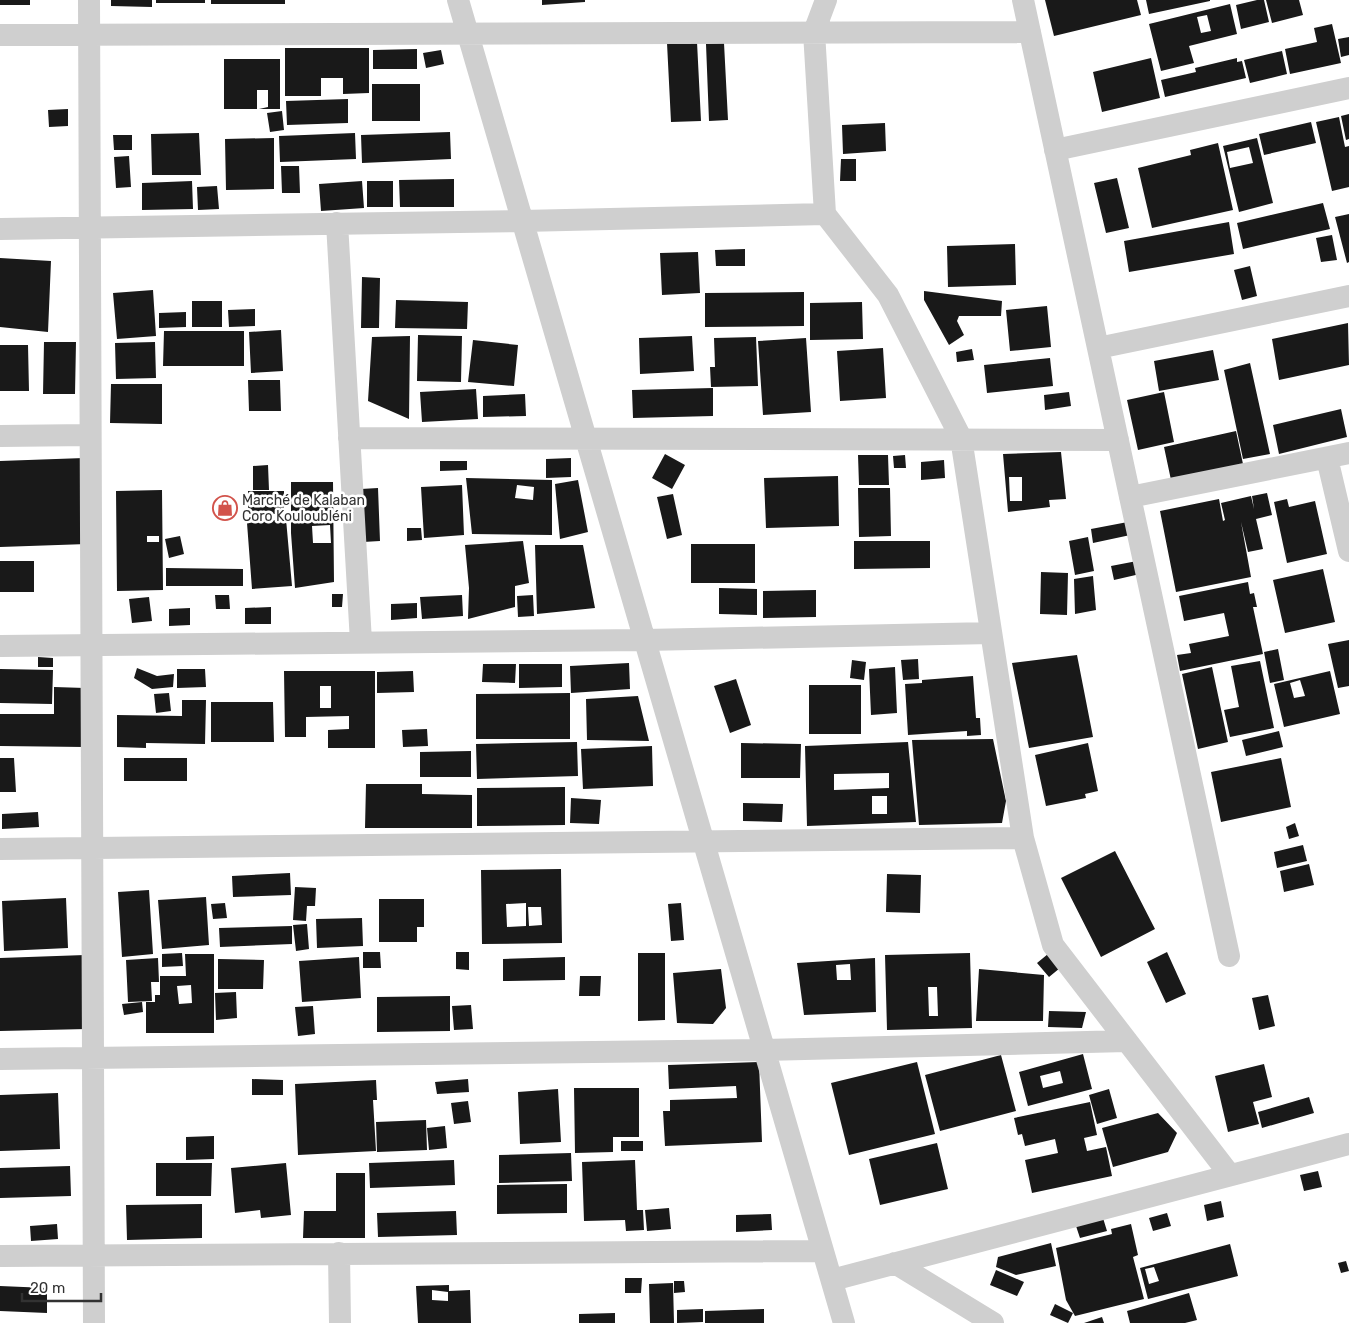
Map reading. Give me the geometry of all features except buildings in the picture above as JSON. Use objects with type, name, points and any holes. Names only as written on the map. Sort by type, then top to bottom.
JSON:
[{"type":"street","points":[[89,0],[94,1323]]},
{"type":"street","points":[[458,0],[844,1323]]},
{"type":"street","points":[[826,0],[814,32],[826,214],[888,296],[961,438],[1023,838],[1054,945],[1230,1175]]},
{"type":"street","points":[[1022,0],[1230,956]]},
{"type":"street","points":[[0,34],[468,35],[1030,32]]},
{"type":"street","points":[[1055,150],[1349,88]]},
{"type":"street","points":[[0,229],[826,214]]},
{"type":"street","points":[[337,223],[361,642]]},
{"type":"street","points":[[1098,348],[1349,296]]},
{"type":"street","points":[[0,436],[90,435]]},
{"type":"street","points":[[349,438],[586,440],[961,438],[1118,440]]},
{"type":"street","points":[[1130,498],[1349,453]]},
{"type":"street","points":[[1327,458],[1349,551]]},
{"type":"street","points":[[0,646],[645,640],[991,633]]},
{"type":"street","points":[[0,849],[704,843],[1023,838]]},
{"type":"street","points":[[0,1059],[764,1050],[1127,1041]]},
{"type":"street","points":[[832,1280],[1349,1144]]},
{"type":"street","points":[[0,1256],[823,1251]]},
{"type":"street","points":[[340,1253],[340,1323]]},
{"type":"street","points":[[895,1263],[993,1323]]},
{"type":"place","name":"Marché de Kalaban Coro Kouloubléni","points":[[225,508]]}]
